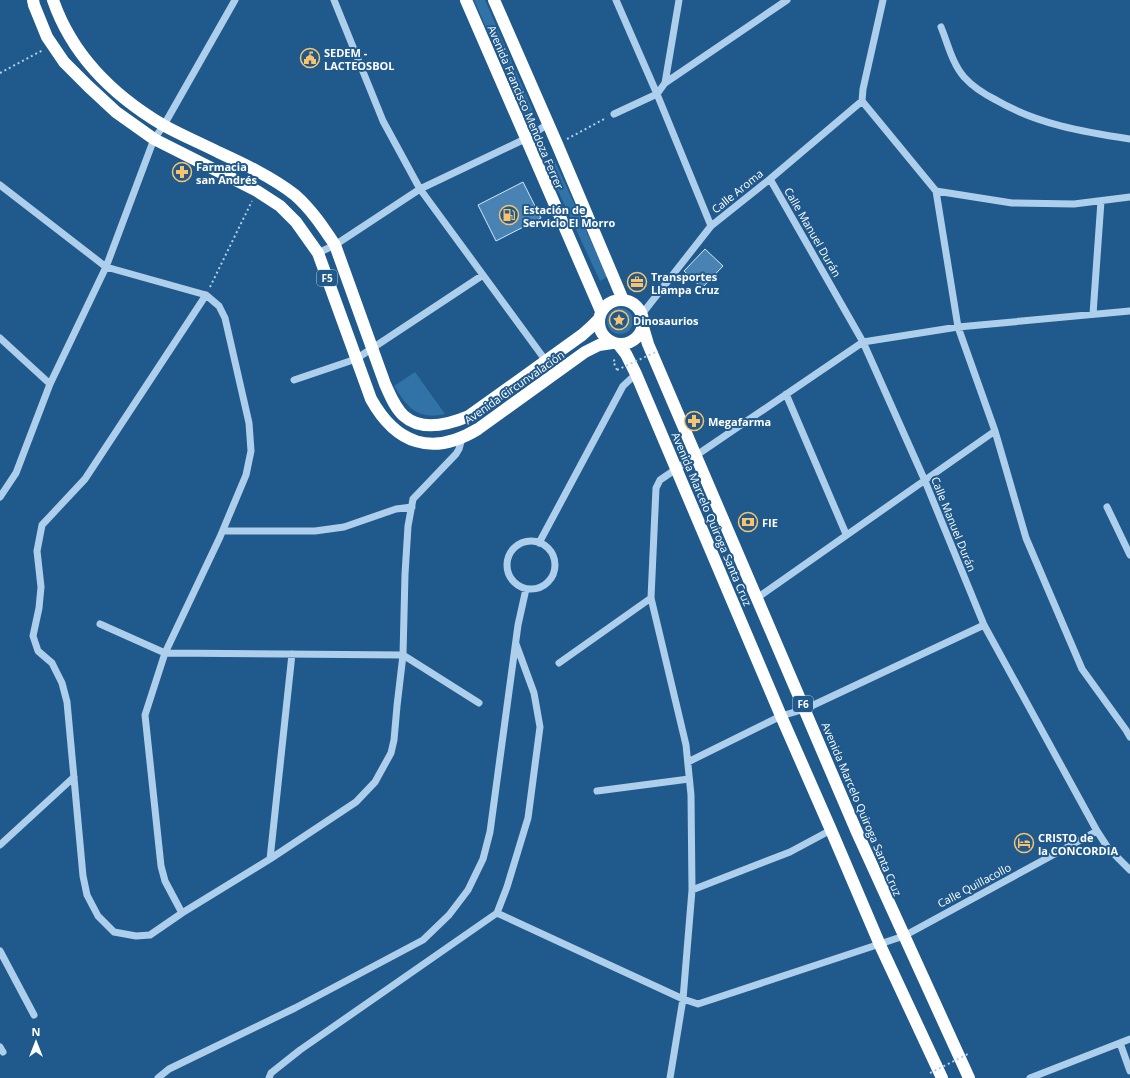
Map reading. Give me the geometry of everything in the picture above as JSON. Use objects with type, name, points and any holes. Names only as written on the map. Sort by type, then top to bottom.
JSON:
[{"type":"highway","name":"Avenida Circunvalación","points":[[33,0],[47,37],[64,62],[116,112],[154,139],[257,191],[280,206],[296,222],[318,253],[367,390],[376,408],[387,423],[397,432],[414,442],[428,444],[441,444],[462,438],[478,429],[584,352],[599,345],[616,344]]},
{"type":"highway","name":"Avenida Circunvalación","points":[[53,0],[65,29],[82,56],[108,84],[128,102],[164,125],[282,185],[310,210],[334,245],[384,384],[392,400],[404,417],[420,424],[433,426],[456,422],[469,416],[582,336],[592,327],[600,315]]},
{"type":"highway","name":"Avenida Francisco Mendoza Ferrer","points":[[466,0],[600,315]]},
{"type":"highway","name":"Avenida Francisco Mendoza Ferrer","points":[[494,0],[623,300]]},
{"type":"highway","name":"F5","points":[[600,315],[610,302],[623,300]]},
{"type":"highway","points":[[623,300],[634,304],[642,314],[643,327]]},
{"type":"highway","points":[[600,315],[599,326],[601,333],[606,339],[616,344]]},
{"type":"highway","name":"F5","points":[[616,344],[626,344],[637,338],[643,327]]},
{"type":"highway","name":"Avenida Marcelo Quiroga Santa Cruz","points":[[643,327],[648,344],[856,830],[969,1078]]},
{"type":"highway","name":"Avenida Marcelo Quiroga Santa Cruz","points":[[616,344],[626,354],[636,374],[880,945],[942,1078]]},
{"type":"highway","points":[[469,416],[478,429]]},
{"type":"street","points":[[0,497],[16,473],[50,384],[106,267],[154,139],[164,125],[234,0]]},
{"type":"street","points":[[334,0],[383,121],[420,189],[546,361]]},
{"type":"street","points":[[616,0],[657,94],[710,226]]},
{"type":"street","points":[[614,114],[657,94],[665,83],[787,0]]},
{"type":"street","points":[[883,0],[863,89],[862,101],[936,191],[958,327],[995,431],[1026,538],[1070,644],[1082,669],[1130,737]]},
{"type":"street","points":[[665,83],[680,1]]},
{"type":"street","points":[[941,27],[954,63],[978,90],[1009,108],[1054,125],[1130,139]]},
{"type":"street","name":"Calle Aroma","points":[[642,314],[710,226],[770,179],[862,101]]},
{"type":"street","points":[[318,253],[334,245],[420,189],[525,138],[548,124]]},
{"type":"street","name":"Calle Manuel Durán","points":[[770,179],[863,342],[925,481],[984,625],[1096,831],[1108,848],[1130,870]]},
{"type":"street","points":[[0,185],[106,267],[206,295],[219,306],[225,318],[249,424],[251,451],[246,475],[223,531],[165,653],[145,715],[161,866],[165,881],[182,913]]},
{"type":"street","points":[[936,191],[1012,203],[1074,204],[1130,197]]},
{"type":"street","points":[[1093,314],[1101,201]]},
{"type":"street","points":[[294,380],[356,358],[483,275]]},
{"type":"street","points":[[206,295],[85,479],[42,525],[37,551],[41,587],[40,608],[33,636],[38,650],[52,663],[62,683],[67,702],[83,876],[87,895],[98,916],[114,932],[136,936],[150,935],[182,913],[270,859],[356,802],[375,782],[391,753],[394,740],[403,655],[408,526],[413,499],[456,454],[462,438]]},
{"type":"street","points":[[670,1078],[683,999],[692,890],[689,779],[686,745],[651,598],[656,488],[660,480],[696,454],[863,342],[958,327],[1130,311]]},
{"type":"street","points":[[0,338],[50,384]]},
{"type":"street","points":[[539,543],[623,386],[636,374]]},
{"type":"street","points":[[786,394],[846,534]]},
{"type":"street","points":[[757,598],[846,534],[925,481],[995,431]]},
{"type":"street","points":[[223,531],[253,532],[323,530],[344,527],[396,509],[412,507]]},
{"type":"street","points":[[1107,507],[1130,555]]},
{"type":"street","points":[[524,543],[539,543],[546,546],[552,552],[555,560],[554,572],[549,582],[542,587],[526,589],[513,581],[509,574],[508,559],[517,547],[524,543]]},
{"type":"street","points":[[158,1078],[169,1069],[294,1008],[423,940],[449,915],[468,890],[483,859],[490,832],[518,625],[526,589]]},
{"type":"street","points":[[559,663],[651,598]]},
{"type":"street","points":[[100,624],[165,653],[403,655],[479,702]]},
{"type":"street","points":[[688,762],[781,716],[805,709],[984,625]]},
{"type":"street","points":[[270,1076],[300,1050],[497,913],[507,887],[528,818],[540,727],[534,693],[516,642]]},
{"type":"street","points":[[270,859],[292,654]]},
{"type":"street","points":[[0,845],[74,777]]},
{"type":"street","points":[[597,791],[689,779]]},
{"type":"street","points":[[692,890],[790,852],[832,830]]},
{"type":"street","name":"Calle Quillacollo","points":[[497,913],[683,999],[698,1004],[904,936],[1096,831]]},
{"type":"street","points":[[0,951],[34,1015]]},
{"type":"street","points":[[1030,1078],[1130,1039]]},
{"type":"street","points":[[1120,1043],[1130,1071]]},
{"type":"street","points":[[168,1078],[169,1069]]},
{"type":"path","points":[[0,73],[52,45]]},
{"type":"path","points":[[557,144],[614,114]]},
{"type":"path","points":[[206,295],[257,191]]},
{"type":"path","points":[[613,361],[617,370],[658,352]]},
{"type":"path","points":[[930,1073],[968,1054]]},
{"type":"shaded area","points":[[474,0],[485,0],[533,111],[524,115]]},
{"type":"shaded area","points":[[554,159],[607,277],[600,281],[545,163]]},
{"type":"shaded area","points":[[620,308],[629,312],[633,321],[629,330],[620,334],[611,330],[607,321],[611,312]]},
{"type":"shaded area","points":[[415,372],[445,414],[420,414],[409,406],[399,394],[394,386]]},
{"type":"building","points":[[523,182],[541,218],[496,241],[478,205]]},
{"type":"building","points":[[705,249],[723,266],[702,288],[684,271]]},
{"type":"place","name":"SEDEM - LACTEOSBOL","points":[[310,58]]},
{"type":"place","name":"Farmacia san Andrés","points":[[182,172]]},
{"type":"place","name":"Estación de Servicio El Morro","points":[[509,215]]},
{"type":"place","name":"Transportes Llampa Cruz","points":[[637,282]]},
{"type":"place","name":"Dinosaurios","points":[[619,320]]},
{"type":"place","name":"Megafarma","points":[[694,421]]},
{"type":"place","name":"FIE","points":[[748,522]]},
{"type":"place","name":"CRISTO de la CONCORDIA","points":[[1024,843]]}]
